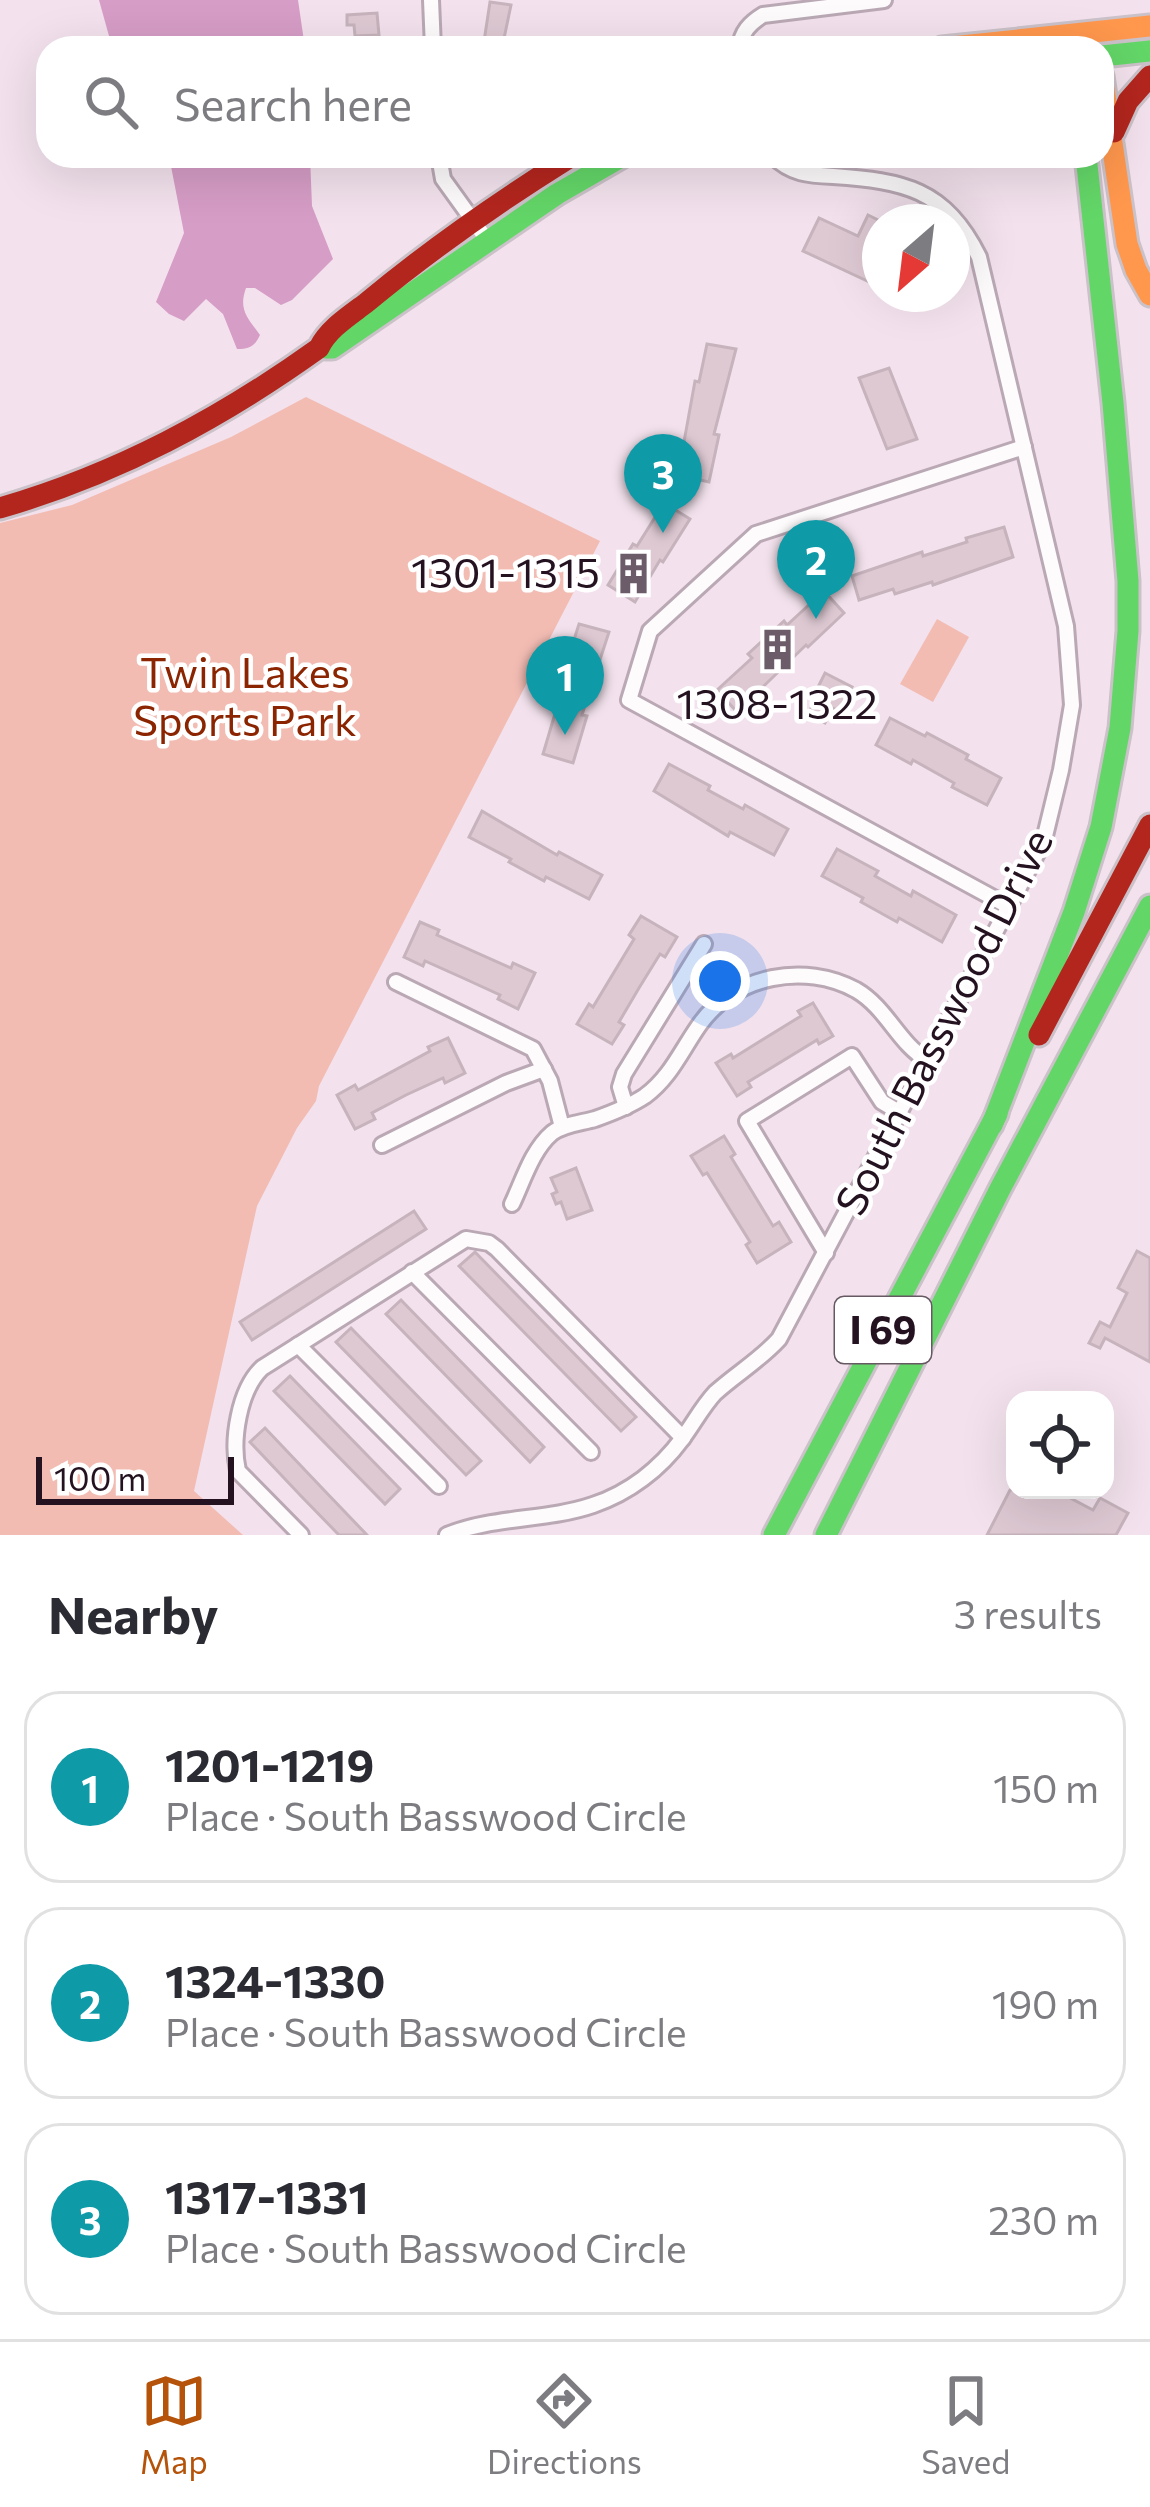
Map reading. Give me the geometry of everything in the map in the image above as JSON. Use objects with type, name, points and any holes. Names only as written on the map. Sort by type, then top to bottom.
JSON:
[{"type":"main road","points":[[1105,36],[1150,26]]},
{"type":"main road","points":[[1114,55],[1150,51]]},
{"type":"main road","points":[[1114,132],[1124,105],[1150,76]]},
{"type":"main road","points":[[1114,144],[1125,241],[1150,295]]},
{"type":"main road","points":[[0,508],[92,478],[174,440],[250,397],[320,348],[332,348],[557,168]]},
{"type":"main road","points":[[480,231],[601,168]]},
{"type":"main road","points":[[992,1125],[1074,912],[1101,827],[1120,728],[1128,631],[1126,561],[1087,168]]},
{"type":"main road","name":"I 69","points":[[774,1535],[1150,825]]},
{"type":"main road","name":"I 69","points":[[826,1535],[1000,1189],[1150,906]]},
{"type":"main road","points":[[1079,1039],[1150,936]]},
{"type":"street","points":[[430,0],[432,36]]},
{"type":"street","points":[[742,36],[763,15],[884,0]]},
{"type":"street","points":[[441,168],[443,178],[480,231]]},
{"type":"street","name":"South Basswood Drive","points":[[447,1535],[482,1523],[602,1501],[649,1474],[719,1389],[779,1339],[1044,840],[1072,705],[1066,626],[979,257],[961,226],[914,189],[878,179],[802,174],[788,168]]},
{"type":"street","points":[[1010,907],[629,700],[650,631],[756,534],[1024,447]]},
{"type":"street","points":[[626,1107],[620,1088],[624,1074],[704,944]]},
{"type":"street","points":[[512,1204],[541,1145],[562,1127],[643,1097],[663,1080],[718,1005],[750,985],[791,975],[822,978],[861,993],[884,1013],[914,1052],[927,1060]]},
{"type":"street","points":[[396,982],[533,1048],[562,1127]]},
{"type":"street","points":[[826,1253],[747,1121],[852,1056],[882,1102],[899,1112]]},
{"type":"street","points":[[382,1145],[544,1069]]},
{"type":"street","points":[[301,1535],[242,1477],[235,1457],[248,1385],[262,1368],[458,1242],[490,1243],[682,1438]]},
{"type":"street","points":[[412,1272],[591,1452]]},
{"type":"street","points":[[298,1345],[439,1486]]},
{"type":"street","points":[[513,1519],[519,1535]]},
{"type":"green space","name":"Twin Lakes Sports Park","points":[[306,397],[600,541],[319,1086],[316,1101],[257,1206],[194,1491],[243,1535],[0,1535],[0,523],[72,505],[231,437]]},
{"type":"green space","points":[[937,619],[969,637],[933,702],[900,684]]},
{"type":"shaded area","points":[[99,0],[298,0],[303,36],[109,36]]},
{"type":"shaded area","points":[[171,168],[310,168],[312,206],[333,259],[281,305],[255,288],[246,288],[244,308],[260,335],[254,344],[237,349],[223,314],[206,299],[184,321],[156,302],[184,233]]},
{"type":"building","points":[[490,2],[511,5],[505,36],[485,36]]},
{"type":"building","points":[[377,13],[379,35],[355,36],[354,25],[347,25],[347,15]]},
{"type":"building","points":[[819,218],[858,236],[862,228],[862,279],[803,251]]},
{"type":"building","points":[[707,344],[736,349],[714,434],[719,435],[709,482],[678,475],[695,381],[699,382]]},
{"type":"building","points":[[889,368],[917,439],[887,449],[859,378]]},
{"type":"building","points":[[664,503],[690,519],[635,602],[608,585]]},
{"type":"building","points":[[1004,527],[1013,557],[933,585],[895,594],[893,589],[859,600],[852,576]]},
{"type":"building","points":[[824,591],[844,613],[737,712],[717,690],[752,658],[748,654]]},
{"type":"building","points":[[579,624],[609,632],[582,715],[587,716],[573,763],[543,754]]},
{"type":"building","points":[[825,673],[852,687],[839,711],[832,708],[825,723],[808,714]]},
{"type":"building","points":[[890,718],[968,755],[966,759],[1001,778],[987,805],[913,760],[911,764],[876,745]]},
{"type":"building","points":[[669,764],[710,786],[708,790],[788,829],[774,855],[730,832],[728,836],[654,791]]},
{"type":"building","points":[[482,811],[602,875],[589,899],[546,877],[544,881],[469,837]]},
{"type":"building","points":[[837,849],[911,896],[913,891],[956,915],[942,942],[899,918],[897,922],[822,876]]},
{"type":"building","points":[[641,916],[677,937],[639,988],[612,1044],[577,1024],[589,1004],[593,1007],[634,939],[629,935]]},
{"type":"building","points":[[420,922],[439,930],[437,935],[511,968],[513,963],[535,973],[518,1009],[463,978],[404,957]]},
{"type":"building","points":[[813,1003],[833,1036],[819,1044],[817,1040],[748,1082],[751,1087],[737,1096],[716,1063],[731,1054],[733,1058],[801,1016],[798,1011]]},
{"type":"building","points":[[448,1038],[465,1073],[406,1095],[372,1113],[375,1119],[355,1129],[337,1095],[355,1085],[358,1090]]},
{"type":"building","points":[[724,1136],[735,1154],[731,1157],[773,1226],[779,1222],[791,1242],[757,1263],[746,1245],[750,1242],[691,1156]]},
{"type":"building","points":[[576,1168],[592,1210],[567,1219],[561,1202],[556,1204],[552,1194],[557,1192],[551,1178]]},
{"type":"building","points":[[414,1211],[426,1229],[252,1340],[240,1322]]},
{"type":"building","points":[[1137,1251],[1150,1258],[1150,1362],[1105,1338],[1100,1348],[1089,1343],[1100,1322],[1110,1327],[1127,1293],[1118,1288]]},
{"type":"building","points":[[475,1252],[636,1417],[621,1431],[459,1266]]},
{"type":"building","points":[[401,1300],[544,1447],[530,1462],[386,1314]]},
{"type":"building","points":[[351,1328],[481,1461],[466,1475],[336,1342]]},
{"type":"building","points":[[290,1376],[400,1489],[385,1504],[274,1391]]},
{"type":"building","points":[[265,1428],[367,1535],[339,1535],[301,1496],[250,1442]]},
{"type":"building","points":[[1006,1498],[1072,1499],[1093,1510],[1102,1499],[1128,1513],[1116,1535],[987,1535]]},
{"type":"traffic: fast","points":[[1114,55],[1150,51]]},
{"type":"traffic: fast","points":[[326,348],[602,168]]},
{"type":"traffic: fast","points":[[992,1125],[1074,912],[1101,827],[1120,728],[1128,581],[1087,168]]},
{"type":"traffic: fast","points":[[826,1535],[1000,1189],[1150,906]]},
{"type":"traffic: fast","points":[[774,1535],[997,1114]]},
{"type":"traffic: slow","points":[[1055,36],[1150,26]]},
{"type":"traffic: slow","points":[[1114,157],[1127,244],[1150,295]]},
{"type":"traffic: jam","points":[[1114,132],[1128,101],[1150,76]]},
{"type":"traffic: jam","points":[[0,508],[126,461],[244,398],[319,348],[340,323],[441,245],[554,168]]},
{"type":"traffic: jam","points":[[1039,1035],[1150,825]]},
{"type":"place","name":"1317-1331","points":[[663,533]]},
{"type":"place","name":"1301-1315","points":[[634,573]]},
{"type":"place","name":"1324-1330","points":[[816,619]]},
{"type":"place","name":"1308-1322","points":[[777,650]]},
{"type":"place","name":"1201-1219","points":[[565,735]]}]
